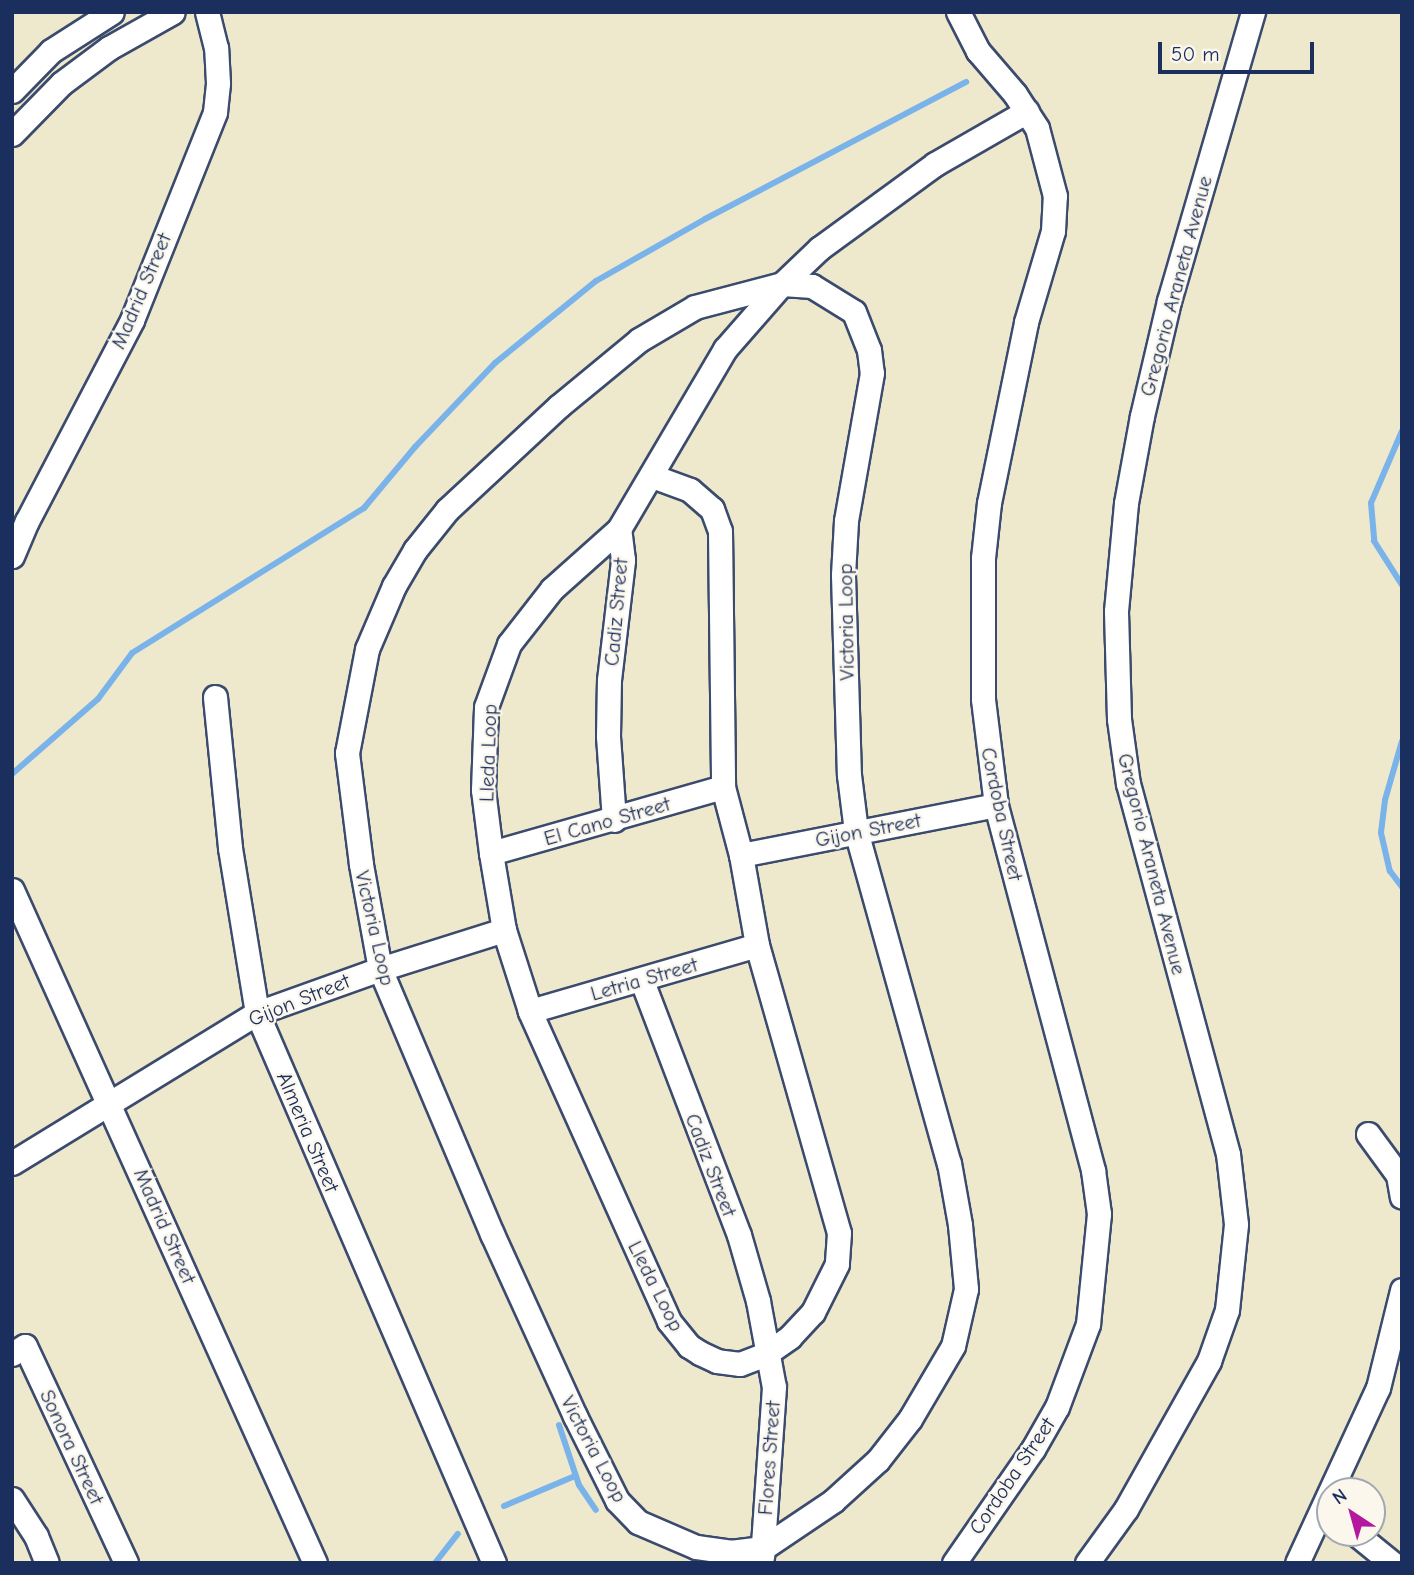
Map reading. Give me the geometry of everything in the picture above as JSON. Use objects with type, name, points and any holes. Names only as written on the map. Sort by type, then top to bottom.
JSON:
[{"type":"street","points":[[12,91],[51,51],[112,12]]},
{"type":"street","points":[[12,134],[62,83],[109,48],[173,12]]},
{"type":"street","name":"Madrid Street","points":[[12,556],[27,521],[132,320],[215,112],[218,83],[216,48],[207,12]]},
{"type":"street","name":"Cordoba Street","points":[[954,1563],[1033,1449],[1057,1407],[1088,1324],[1099,1214],[1093,1170],[996,805],[983,699],[983,558],[989,503],[1026,323],[1053,231],[1055,196],[1037,128],[1027,111],[978,51],[958,12]]},
{"type":"street","name":"Gregorio Araneta Avenue","points":[[1087,1563],[1126,1509],[1209,1361],[1227,1310],[1236,1224],[1228,1154],[1128,784],[1119,719],[1116,611],[1126,503],[1142,416],[1169,302],[1253,12]]},
{"type":"street","name":"Lleda Loop","points":[[652,476],[690,490],[712,509],[720,531],[723,787],[741,855],[757,945],[839,1233],[840,1249],[825,1293],[813,1312],[790,1337],[766,1354],[740,1364],[717,1361],[689,1346],[677,1334],[530,1011],[503,930],[491,853],[483,789],[486,706],[509,644],[552,589],[619,529],[725,349],[782,284],[820,248],[935,164],[1027,111]]},
{"type":"street","name":"Victoria Loop","points":[[782,284],[813,286],[854,312],[869,350],[872,373],[846,521],[843,575],[849,775],[856,831],[949,1163],[960,1225],[966,1289],[953,1346],[910,1419],[878,1460],[833,1501],[762,1556],[696,1547],[638,1522],[617,1500],[575,1416],[492,1234],[380,969],[361,864],[347,753],[368,649],[399,577],[415,550],[447,510],[559,406],[639,340],[695,307],[782,284]]},
{"type":"street","name":"Cadiz Street","points":[[614,820],[608,736],[609,680],[623,560],[619,529]]},
{"type":"street","name":"Almeria Street","points":[[215,697],[230,848],[257,1013],[491,1553]]},
{"type":"street","name":"El Cano Street","points":[[491,853],[723,787]]},
{"type":"street","name":"Gijon Street","points":[[741,855],[996,805]]},
{"type":"street","name":"Madrid Street","points":[[12,890],[316,1563]]},
{"type":"street","name":"Gijon Street","points":[[12,1163],[109,1101],[257,1013],[380,969],[503,930]]},
{"type":"street","name":"Letria Street","points":[[530,1011],[642,981],[757,945]]},
{"type":"street","name":"Cadiz Street","points":[[642,981],[739,1234],[758,1301],[766,1354]]},
{"type":"street","points":[[1368,1134],[1398,1175],[1402,1197]]},
{"type":"street","points":[[1336,1477],[1341,1462],[1378,1388],[1402,1290]]},
{"type":"street","name":"Sonora Street","points":[[12,1354],[25,1346],[127,1563]]},
{"type":"street","name":"Flores Street","points":[[762,1556],[774,1387],[766,1354]]},
{"type":"street","points":[[12,1499],[36,1536],[47,1563]]},
{"type":"street","points":[[1297,1563],[1316,1528]]},
{"type":"street","points":[[1372,1547],[1392,1563]]},
{"type":"waterway","points":[[12,774],[98,699],[132,653],[364,508],[415,447],[495,363],[596,281],[705,219],[966,82]]},
{"type":"waterway","points":[[1402,431],[1371,503],[1374,541],[1402,585]]},
{"type":"waterway","points":[[1402,741],[1385,800],[1381,833],[1390,871],[1402,887]]},
{"type":"waterway","points":[[559,1425],[579,1485],[596,1510]]},
{"type":"waterway","points":[[504,1506],[575,1476]]},
{"type":"waterway","points":[[435,1563],[458,1534]]}]
